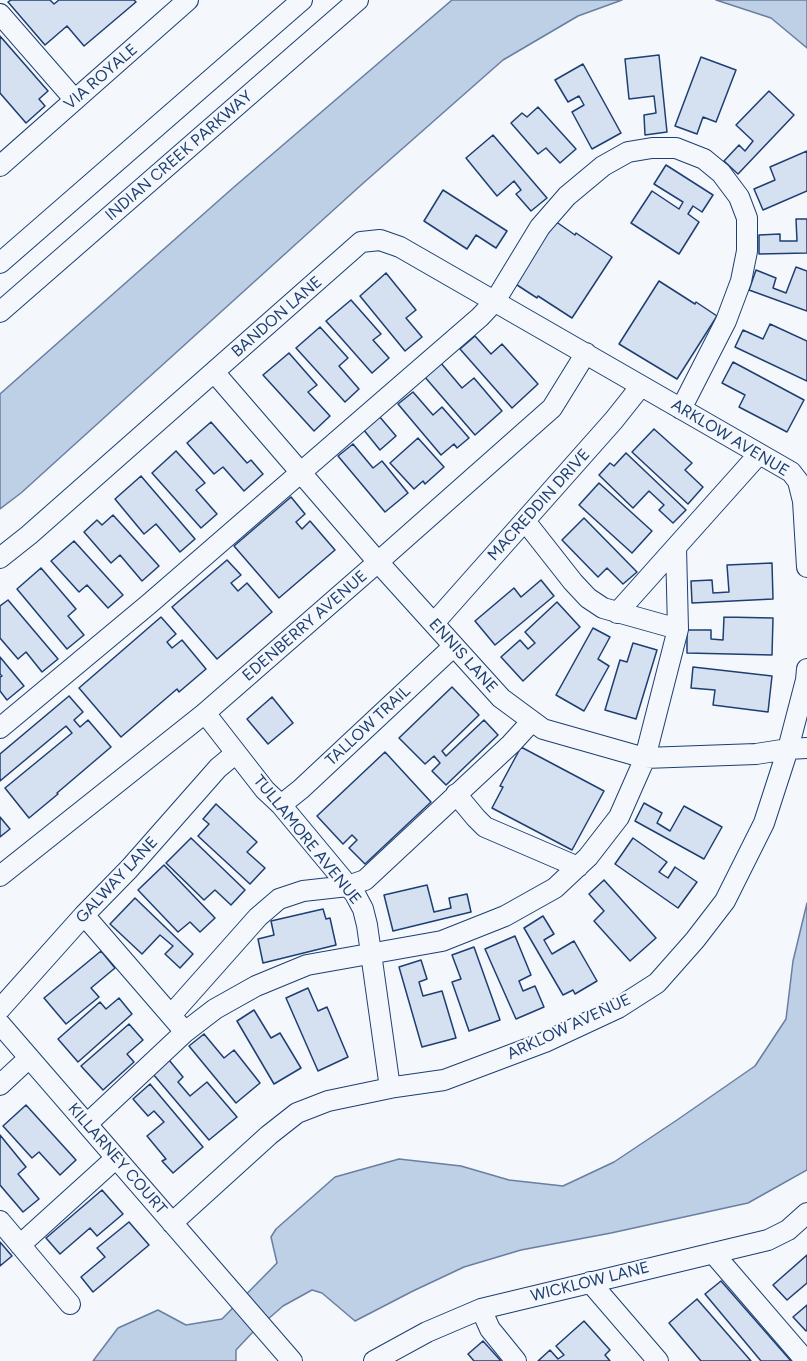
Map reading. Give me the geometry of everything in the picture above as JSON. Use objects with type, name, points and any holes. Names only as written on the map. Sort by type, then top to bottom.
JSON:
[{"type":"street","name":"VIA ROYALE","points":[[4,153],[75,100],[188,0]]},
{"type":"street","points":[[0,263],[302,0]]},
{"type":"street","name":"INDIAN CREEK PARKWAY","points":[[0,312],[358,0]]},
{"type":"street","points":[[0,14],[75,100]]},
{"type":"street","points":[[0,728],[149,604],[472,324],[495,301],[540,227],[567,196],[603,166],[628,152],[652,148],[676,148],[704,159],[721,173],[739,197],[747,219],[747,251],[741,281],[726,321],[681,409]]},
{"type":"street","name":"BANDON LANE","points":[[0,558],[362,242],[380,240],[400,246],[586,353]]},
{"type":"street","name":"ARKLOW AVENUE","points":[[586,353],[791,472],[798,481],[803,501],[807,567]]},
{"type":"street","name":"EDENBERRY AVENUE","points":[[0,876],[204,713],[552,408],[586,353]]},
{"type":"street","name":"ENNIS LANE","points":[[214,372],[378,562],[501,698],[543,729],[645,758],[756,754],[798,749]]},
{"type":"street","name":"MACREDDIN DRIVE","points":[[434,623],[614,420],[641,386]]},
{"type":"street","points":[[617,613],[759,454]]},
{"type":"street","points":[[525,521],[588,598],[603,608],[617,613],[678,629]]},
{"type":"street","points":[[87,1124],[185,1032],[215,1009],[256,986],[307,965],[442,941],[505,916],[555,888],[578,867],[619,817],[645,758],[678,629],[676,547]]},
{"type":"street","name":"TALLOW TRAIL","points":[[280,805],[301,789],[454,646]]},
{"type":"street","name":"ARKLOW AVENUE","points":[[172,1222],[269,1135],[297,1113],[328,1101],[444,1080],[545,1042],[618,1008],[657,983],[695,940],[725,901],[764,823],[798,749],[807,669]]},
{"type":"street","name":"TULLAMORE AVENUE","points":[[204,713],[265,790],[355,894],[363,909],[390,1088]]},
{"type":"street","points":[[171,1016],[258,917],[279,899],[303,891],[348,886],[364,880],[511,744],[532,721]]},
{"type":"street","name":"GALWAY LANE","points":[[0,1009],[218,768],[236,753]]},
{"type":"street","points":[[456,794],[485,826],[578,867]]},
{"type":"street","points":[[84,915],[185,1032]]},
{"type":"street","name":"KILLARNEY COURT","points":[[0,1024],[292,1361]]},
{"type":"street","points":[[0,1085],[29,1058]]},
{"type":"street","points":[[20,1245],[116,1158]]},
{"type":"street","name":"WICKLOW LANE","points":[[374,1361],[426,1332],[481,1309],[768,1239],[788,1230],[807,1213]]},
{"type":"street","points":[[0,1221],[70,1304]]},
{"type":"street","points":[[713,1253],[806,1361]]},
{"type":"street","points":[[590,1282],[658,1361]]},
{"type":"street","points":[[481,1309],[490,1329],[516,1361]]},
{"type":"water","points":[[452,0],[622,0],[578,16],[503,60],[360,186],[21,493],[0,509],[0,394],[234,187]]},
{"type":"water","points":[[716,0],[807,0],[807,48],[771,18]]},
{"type":"water","points":[[807,903],[807,1170],[748,1203],[521,1250],[464,1267],[355,1321],[322,1293],[312,1290],[283,1306],[251,1334],[236,1350],[236,1361],[93,1361],[118,1328],[158,1310],[186,1325],[222,1319],[277,1263],[271,1237],[276,1229],[335,1177],[399,1159],[461,1166],[509,1180],[563,1186],[614,1162],[755,1066],[786,1019],[793,961]]},
{"type":"building","points":[[11,0],[50,0],[54,4],[59,0],[134,0],[136,2],[84,46],[67,26],[45,45],[8,2]]},
{"type":"building","points":[[0,36],[48,91],[39,99],[45,106],[26,123],[0,93]]},
{"type":"building","points":[[659,55],[667,132],[645,135],[644,115],[656,113],[654,96],[629,99],[625,59]]},
{"type":"building","points":[[701,57],[736,70],[716,122],[703,117],[697,134],[675,126]]},
{"type":"building","points":[[583,64],[621,133],[592,149],[572,112],[584,105],[579,96],[568,102],[555,80]]},
{"type":"building","points":[[769,91],[794,115],[738,174],[724,161],[739,145],[745,151],[753,141],[736,125]]},
{"type":"building","points":[[538,107],[576,149],[560,163],[546,148],[538,154],[511,123],[522,113],[527,117]]},
{"type":"building","points":[[493,135],[547,198],[531,211],[516,194],[521,190],[514,181],[497,196],[466,158]]},
{"type":"building","points":[[807,151],[807,191],[763,210],[754,189],[775,180],[770,167]]},
{"type":"building","points":[[666,165],[713,195],[702,212],[693,206],[688,214],[699,222],[679,254],[631,223],[652,191],[679,209],[683,202],[654,184]]},
{"type":"building","points":[[443,190],[507,231],[496,248],[476,235],[467,249],[424,221]]},
{"type":"building","points":[[796,219],[807,219],[807,253],[759,254],[759,235],[780,234],[780,241],[797,241]]},
{"type":"building","points":[[555,221],[612,257],[572,318],[514,283]]},
{"type":"building","points":[[796,267],[807,271],[807,311],[749,290],[756,270],[776,278],[773,288],[786,293]]},
{"type":"building","points":[[386,273],[416,310],[406,318],[422,337],[405,351],[360,296]]},
{"type":"building","points":[[659,281],[717,316],[677,379],[619,344]]},
{"type":"building","points":[[351,300],[381,334],[373,340],[389,358],[372,373],[326,321]]},
{"type":"building","points":[[770,324],[807,341],[807,381],[735,347],[743,330],[763,339]]},
{"type":"building","points":[[320,327],[348,358],[339,366],[359,389],[345,402],[296,348]]},
{"type":"building","points":[[475,336],[491,354],[502,344],[538,384],[512,408],[460,349]]},
{"type":"building","points":[[289,353],[317,385],[308,392],[330,416],[314,431],[263,375]]},
{"type":"building","points":[[440,362],[462,388],[474,378],[502,411],[475,435],[424,376]]},
{"type":"building","points":[[733,362],[804,400],[787,432],[739,407],[745,395],[722,383]]},
{"type":"building","points":[[413,392],[433,415],[442,407],[469,438],[457,448],[454,444],[441,455],[398,404]]},
{"type":"building","points":[[379,416],[396,436],[380,450],[363,429]]},
{"type":"building","points":[[211,422],[247,463],[251,460],[263,474],[244,491],[223,467],[214,474],[187,443]]},
{"type":"building","points":[[654,429],[692,463],[685,470],[703,487],[688,504],[632,452]]},
{"type":"building","points":[[418,438],[444,467],[425,484],[423,481],[414,489],[390,463]]},
{"type":"building","points":[[353,444],[373,468],[382,461],[408,493],[385,512],[338,456]]},
{"type":"building","points":[[176,451],[205,483],[196,490],[217,514],[201,528],[152,473]]},
{"type":"building","points":[[626,453],[686,510],[673,523],[659,510],[664,505],[649,491],[633,508],[599,475],[610,463],[614,466]]},
{"type":"building","points":[[141,476],[195,539],[180,552],[156,524],[144,534],[115,499]]},
{"type":"building","points":[[599,483],[652,531],[632,553],[579,505]]},
{"type":"building","points":[[291,497],[305,514],[296,522],[302,529],[310,521],[335,550],[279,598],[234,546]]},
{"type":"building","points":[[113,515],[159,566],[142,581],[120,555],[111,563],[84,532],[97,520],[102,525]]},
{"type":"building","points":[[584,518],[637,572],[623,584],[607,568],[598,577],[562,540]]},
{"type":"building","points":[[74,541],[123,595],[108,608],[87,585],[79,592],[51,561]]},
{"type":"building","points":[[227,560],[241,575],[231,583],[238,591],[247,583],[272,612],[217,659],[172,607]]},
{"type":"building","points":[[772,563],[773,599],[692,603],[691,581],[712,580],[713,593],[729,592],[727,565]]},
{"type":"building","points":[[41,568],[76,609],[68,616],[84,635],[67,649],[17,589]]},
{"type":"building","points":[[541,580],[554,596],[495,645],[475,621],[514,588],[521,597]]},
{"type":"building","points":[[8,600],[58,659],[42,672],[26,652],[18,659],[0,638],[0,606]]},
{"type":"building","points":[[557,602],[580,627],[523,681],[501,657],[520,640],[528,649],[535,643],[525,632]]},
{"type":"building","points":[[161,617],[176,634],[167,642],[172,648],[182,640],[206,669],[179,692],[177,689],[121,737],[79,688]]},
{"type":"building","points":[[724,617],[773,618],[772,655],[687,653],[687,630],[711,630],[711,639],[723,640]]},
{"type":"building","points":[[593,628],[610,637],[598,659],[609,666],[584,711],[556,695]]},
{"type":"building","points":[[633,643],[657,650],[636,719],[605,710],[620,660],[627,662]]},
{"type":"building","points":[[0,657],[24,686],[7,700],[0,691],[0,677],[2,676]]},
{"type":"building","points":[[693,667],[772,676],[768,712],[713,705],[715,690],[691,688]]},
{"type":"building","points":[[452,687],[479,715],[442,751],[446,756],[484,720],[498,735],[446,785],[432,771],[440,763],[434,756],[425,764],[399,738]]},
{"type":"building","points":[[69,696],[83,712],[74,720],[80,727],[88,720],[111,747],[29,818],[5,788],[72,733],[66,726],[0,781],[0,754]]},
{"type":"building","points":[[272,697],[293,723],[268,744],[247,719]]},
{"type":"building","points":[[521,747],[604,791],[572,850],[492,808],[503,787],[500,786]]},
{"type":"building","points":[[385,752],[431,802],[365,864],[349,848],[357,840],[352,835],[343,844],[317,816]]},
{"type":"building","points":[[644,803],[662,813],[657,823],[670,831],[684,806],[722,827],[704,859],[635,821]]},
{"type":"building","points":[[216,804],[257,842],[247,852],[265,868],[250,884],[198,836],[209,824],[203,819]]},
{"type":"building","points":[[0,817],[10,829],[0,837]]},
{"type":"building","points":[[191,838],[245,890],[231,905],[215,890],[204,900],[166,863]]},
{"type":"building","points":[[633,838],[667,862],[659,872],[668,878],[675,867],[697,882],[678,908],[615,864]]},
{"type":"building","points":[[164,865],[215,918],[200,932],[190,922],[178,932],[138,890]]},
{"type":"building","points":[[604,880],[656,938],[630,961],[594,921],[604,911],[589,894]]},
{"type":"building","points":[[427,885],[434,912],[451,908],[449,898],[467,894],[471,912],[393,931],[384,895]]},
{"type":"building","points":[[135,898],[193,954],[180,968],[165,954],[173,946],[160,935],[142,954],[110,924]]},
{"type":"building","points":[[323,909],[326,919],[330,918],[336,945],[263,963],[258,939],[274,935],[271,921]]},
{"type":"building","points":[[543,916],[554,934],[544,940],[552,954],[574,941],[597,981],[575,994],[573,990],[563,995],[524,928]]},
{"type":"building","points":[[515,936],[531,975],[519,981],[523,991],[535,986],[544,1007],[516,1019],[485,949]]},
{"type":"building","points":[[474,947],[500,1020],[469,1031],[452,982],[461,979],[452,955]]},
{"type":"building","points":[[101,951],[115,968],[91,988],[99,997],[66,1024],[44,998]]},
{"type":"building","points":[[421,960],[427,979],[419,982],[423,996],[442,991],[456,1038],[422,1047],[399,967]]},
{"type":"building","points":[[308,988],[318,1011],[327,1007],[348,1057],[318,1071],[286,998]]},
{"type":"building","points":[[119,998],[132,1014],[78,1062],[58,1039],[100,1002],[106,1009]]},
{"type":"building","points":[[254,1010],[271,1038],[280,1033],[301,1068],[274,1084],[237,1021]]},
{"type":"building","points":[[129,1024],[143,1040],[127,1054],[134,1062],[103,1090],[81,1066]]},
{"type":"building","points":[[204,1034],[224,1058],[234,1050],[260,1083],[236,1103],[189,1046]]},
{"type":"building","points":[[169,1060],[183,1077],[178,1082],[190,1096],[207,1082],[237,1117],[209,1140],[153,1074]]},
{"type":"building","points":[[150,1084],[203,1147],[173,1173],[162,1161],[166,1159],[147,1136],[164,1122],[154,1111],[148,1116],[133,1099]]},
{"type":"building","points":[[26,1105],[76,1160],[60,1175],[39,1152],[32,1158],[3,1126]]},
{"type":"building","points":[[0,1135],[26,1167],[18,1174],[39,1199],[23,1212],[0,1185]]},
{"type":"building","points":[[102,1190],[123,1214],[97,1236],[90,1228],[60,1254],[46,1238]]},
{"type":"building","points":[[129,1222],[149,1245],[93,1292],[81,1277],[105,1257],[97,1248]]},
{"type":"building","points":[[0,1242],[12,1256],[0,1266]]},
{"type":"building","points":[[807,1255],[807,1283],[787,1300],[773,1285]]},
{"type":"building","points":[[721,1281],[791,1361],[761,1361],[705,1294]]},
{"type":"building","points":[[697,1299],[751,1361],[701,1361],[669,1323]]},
{"type":"building","points":[[807,1305],[807,1330],[806,1331],[793,1317]]},
{"type":"building","points":[[584,1321],[610,1350],[605,1355],[610,1361],[538,1361],[550,1350],[558,1359],[564,1355],[556,1346]]},
{"type":"building","points":[[483,1341],[501,1361],[474,1361],[468,1354]]}]
